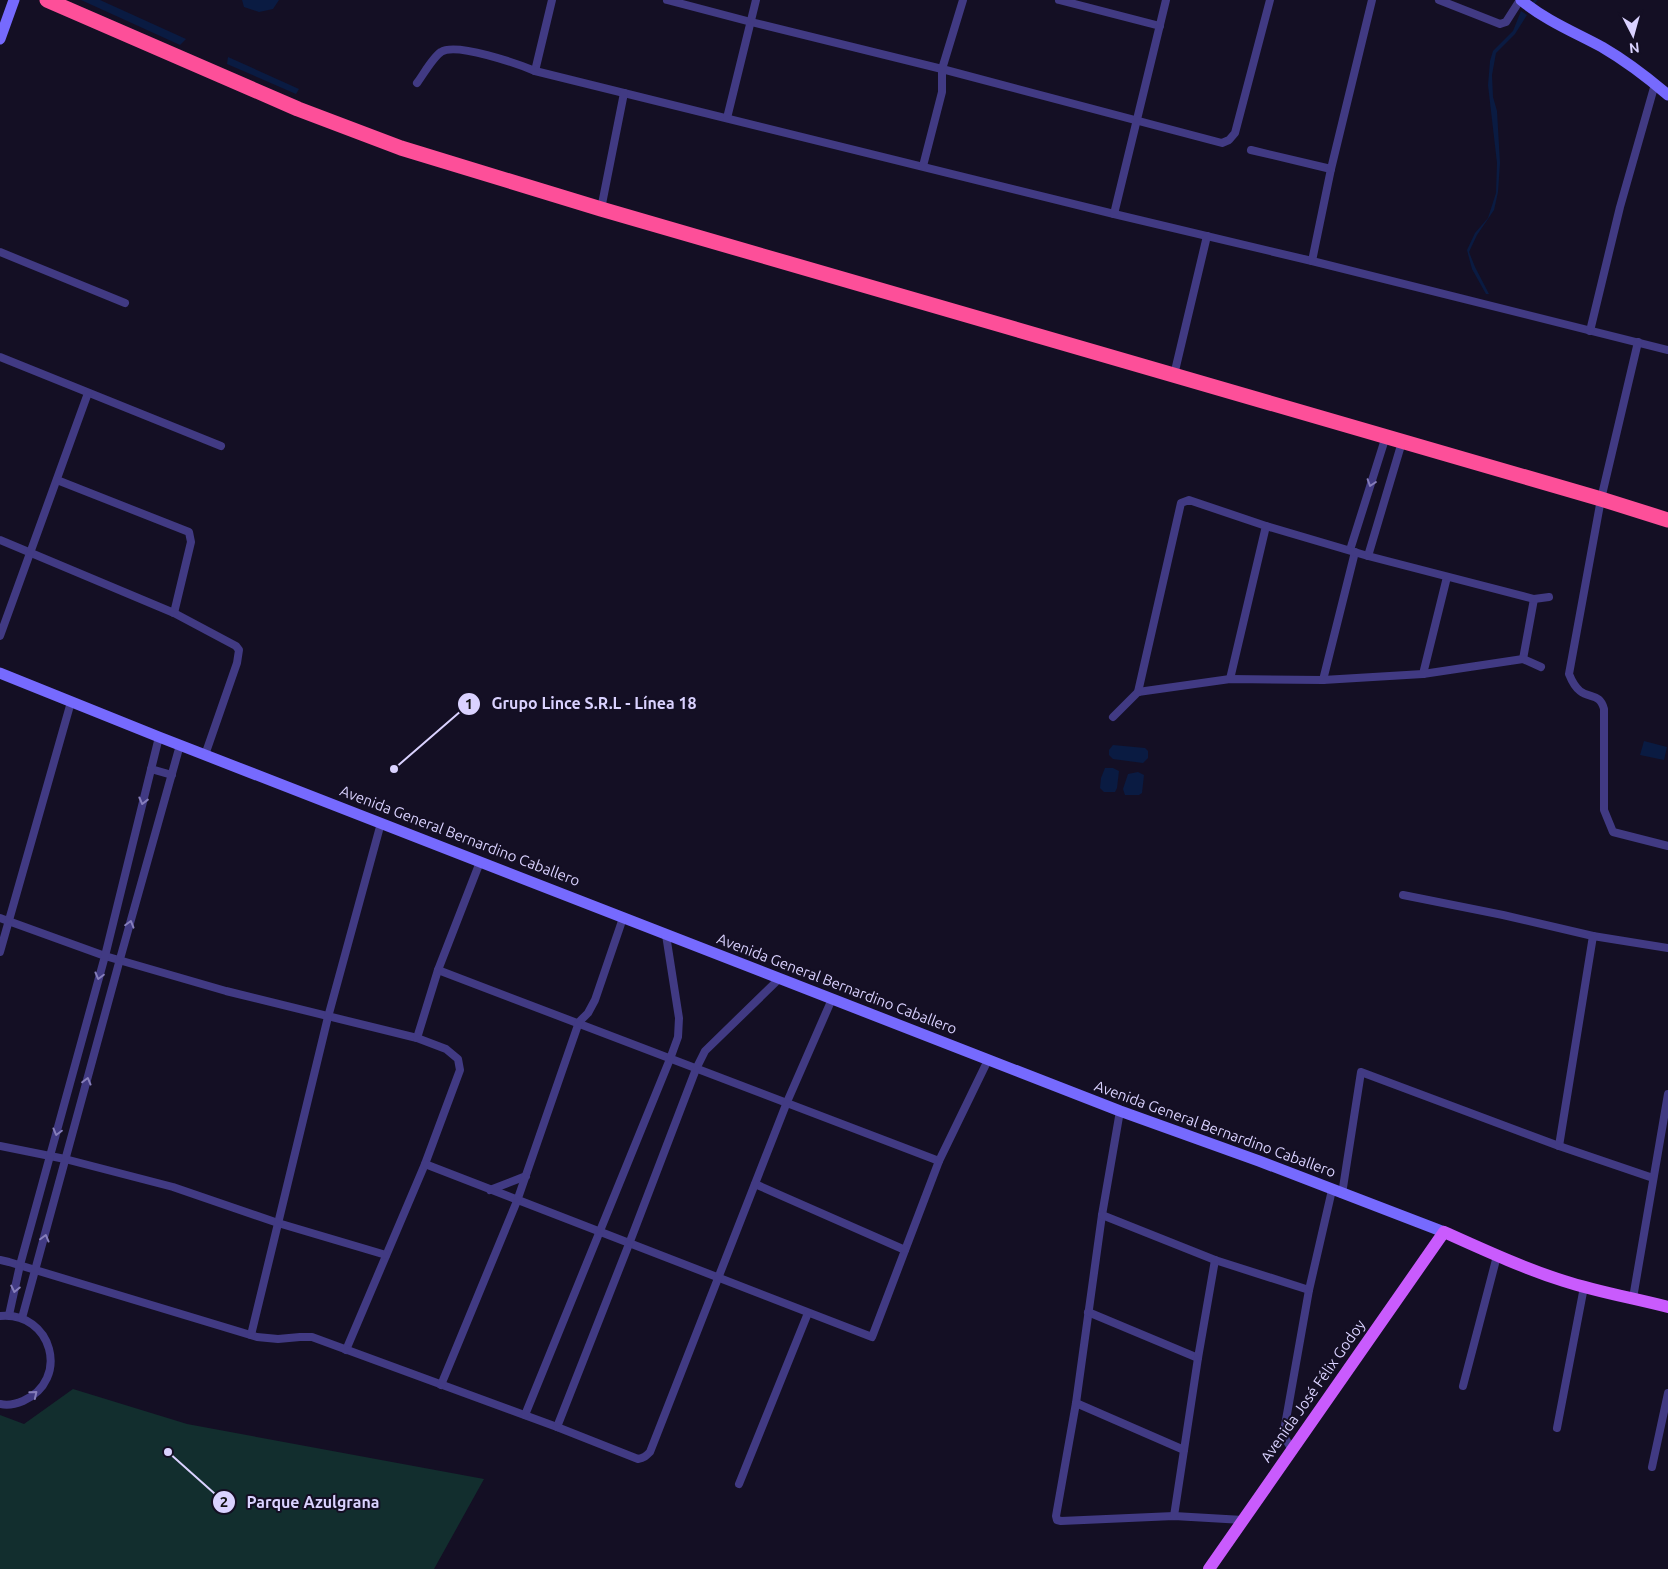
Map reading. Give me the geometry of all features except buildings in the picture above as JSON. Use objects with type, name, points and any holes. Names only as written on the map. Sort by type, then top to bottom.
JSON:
[{"type":"highway","points":[[47,0],[298,109],[401,148],[601,209],[1386,436],[1668,520]]},
{"type":"main road","points":[[0,40],[14,0]]},
{"type":"main road","points":[[1523,2],[1563,28],[1617,57],[1668,95]]},
{"type":"main road","name":"Avenida General Bernardino Caballero","points":[[0,673],[159,737],[1120,1112],[1259,1161],[1444,1232],[1497,1256],[1584,1287],[1668,1307]]},
{"type":"main road","name":"Avenida José Félix Godoy","points":[[1209,1569],[1444,1232]]},
{"type":"street","points":[[535,71],[552,0]]},
{"type":"street","points":[[667,0],[942,69],[1222,143],[1229,140],[1235,132],[1270,0]]},
{"type":"street","points":[[728,118],[756,0]]},
{"type":"street","points":[[923,166],[942,92],[942,69],[963,0]]},
{"type":"street","points":[[1062,0],[1160,26]]},
{"type":"street","points":[[1114,214],[1166,0]]},
{"type":"street","points":[[1312,261],[1331,169],[1372,0]]},
{"type":"street","points":[[1439,0],[1500,24],[1506,22],[1523,2]]},
{"type":"street","points":[[417,83],[440,52],[448,49],[457,49],[495,58],[535,71],[1668,350]]},
{"type":"street","points":[[1590,331],[1620,207],[1655,84]]},
{"type":"street","points":[[601,209],[624,93]]},
{"type":"street","points":[[1251,150],[1331,169]]},
{"type":"street","points":[[1174,375],[1207,236]]},
{"type":"street","points":[[0,252],[125,304]]},
{"type":"street","points":[[1638,342],[1601,499],[1569,674],[1580,691],[1597,697],[1604,709],[1604,810],[1610,828],[1613,832],[1668,846]]},
{"type":"street","points":[[0,357],[221,446]]},
{"type":"street","points":[[0,636],[88,393]]},
{"type":"street","points":[[1323,680],[1353,551],[1386,436]]},
{"type":"street","points":[[1368,556],[1402,442]]},
{"type":"street","points":[[57,480],[189,532],[191,542],[174,613]]},
{"type":"street","points":[[1113,717],[1138,692],[1181,503],[1189,500],[1266,526],[1368,556],[1534,599],[1549,597]]},
{"type":"street","points":[[1230,679],[1266,526]]},
{"type":"street","points":[[0,540],[174,613],[232,643],[239,650],[237,663],[205,754]]},
{"type":"street","points":[[1424,674],[1447,577]]},
{"type":"street","points":[[1523,659],[1534,599]]},
{"type":"street","points":[[1138,692],[1230,679],[1323,680],[1424,674],[1523,659],[1541,666]]},
{"type":"street","points":[[0,952],[71,702]]},
{"type":"street","points":[[9,1315],[20,1265],[105,956],[159,737]]},
{"type":"street","points":[[22,1318],[180,745]]},
{"type":"street","points":[[152,769],[172,775]]},
{"type":"street","points":[[251,1335],[328,1017],[381,823]]},
{"type":"street","points":[[416,1038],[438,970],[480,862]]},
{"type":"street","points":[[1403,895],[1503,915],[1593,936],[1668,948]]},
{"type":"street","points":[[0,918],[105,956],[226,991],[416,1038],[446,1049],[458,1059],[460,1070],[425,1164],[346,1350]]},
{"type":"street","points":[[441,1385],[517,1201],[579,1022],[588,1013],[594,1000],[623,918]]},
{"type":"street","points":[[525,1415],[678,1036],[679,1018],[666,935]]},
{"type":"street","points":[[1560,1146],[1578,1042],[1593,936]]},
{"type":"street","points":[[438,970],[579,1022],[939,1161]]},
{"type":"street","points":[[557,1427],[630,1244],[696,1068],[705,1051],[780,978]]},
{"type":"street","points":[[0,1260],[257,1337],[278,1339],[300,1336],[312,1338],[525,1415],[638,1459],[650,1452],[787,1102],[832,999]]},
{"type":"street","points":[[425,1164],[872,1337],[939,1161],[988,1060]]},
{"type":"street","points":[[1292,1450],[1284,1436],[1284,1430],[1309,1290],[1337,1192],[1361,1072],[1652,1178]]},
{"type":"street","points":[[1633,1298],[1652,1178],[1668,1094]]},
{"type":"street","points":[[1120,1112],[1102,1215],[1076,1403],[1056,1512],[1057,1520],[1067,1522],[1174,1516],[1243,1520]]},
{"type":"street","points":[[0,1146],[173,1187],[278,1223],[386,1255]]},
{"type":"street","points":[[490,1190],[526,1176]]},
{"type":"street","points":[[756,1184],[905,1250]]},
{"type":"street","points":[[1102,1215],[1215,1260],[1309,1290]]},
{"type":"street","points":[[1463,1386],[1497,1256]]},
{"type":"street","points":[[1174,1516],[1215,1260]]},
{"type":"street","points":[[1557,1428],[1584,1287]]},
{"type":"street","points":[[1088,1312],[1198,1358]]},
{"type":"street","points":[[739,1484],[808,1313]]},
{"type":"street","points":[[0,1316],[9,1315],[22,1318],[34,1325],[44,1336],[50,1348],[51,1362],[48,1376],[41,1388],[30,1398],[17,1404],[0,1404]]},
{"type":"street","points":[[1652,1467],[1668,1393]]},
{"type":"street","points":[[1076,1403],[1184,1450]]},
{"type":"green space","points":[[73,1389],[187,1424],[484,1479],[434,1569],[0,1569],[0,1415],[24,1424]]},
{"type":"water","points":[[81,0],[100,0],[186,39],[180,45]]},
{"type":"water","points":[[242,0],[279,0],[273,9],[259,12],[244,7]]},
{"type":"water","points":[[1521,11],[1527,15],[1515,34],[1496,53],[1492,75],[1493,97],[1497,111],[1500,163],[1498,192],[1494,210],[1477,235],[1469,252],[1489,294],[1486,294],[1472,269],[1467,250],[1475,233],[1488,218],[1496,193],[1497,163],[1488,85],[1490,61],[1493,51],[1513,31]]},
{"type":"water","points":[[228,57],[299,89],[296,94],[227,64]]},
{"type":"water","points":[[1644,741],[1667,747],[1664,760],[1640,755]]},
{"type":"water","points":[[1113,745],[1145,748],[1148,751],[1148,758],[1143,763],[1113,759],[1109,755],[1109,750]]},
{"type":"water","points":[[1105,768],[1113,768],[1119,771],[1115,792],[1104,792],[1100,788]]},
{"type":"water","points":[[1138,772],[1144,775],[1142,793],[1139,795],[1125,795],[1123,789],[1128,774]]},
{"type":"waterway","points":[[1532,5],[1536,0]]},
{"type":"place","name":"Grupo Lince S.R.L - Línea 18","points":[[394,769]]},
{"type":"place","name":"Parque Azulgrana","points":[[168,1452]]}]
